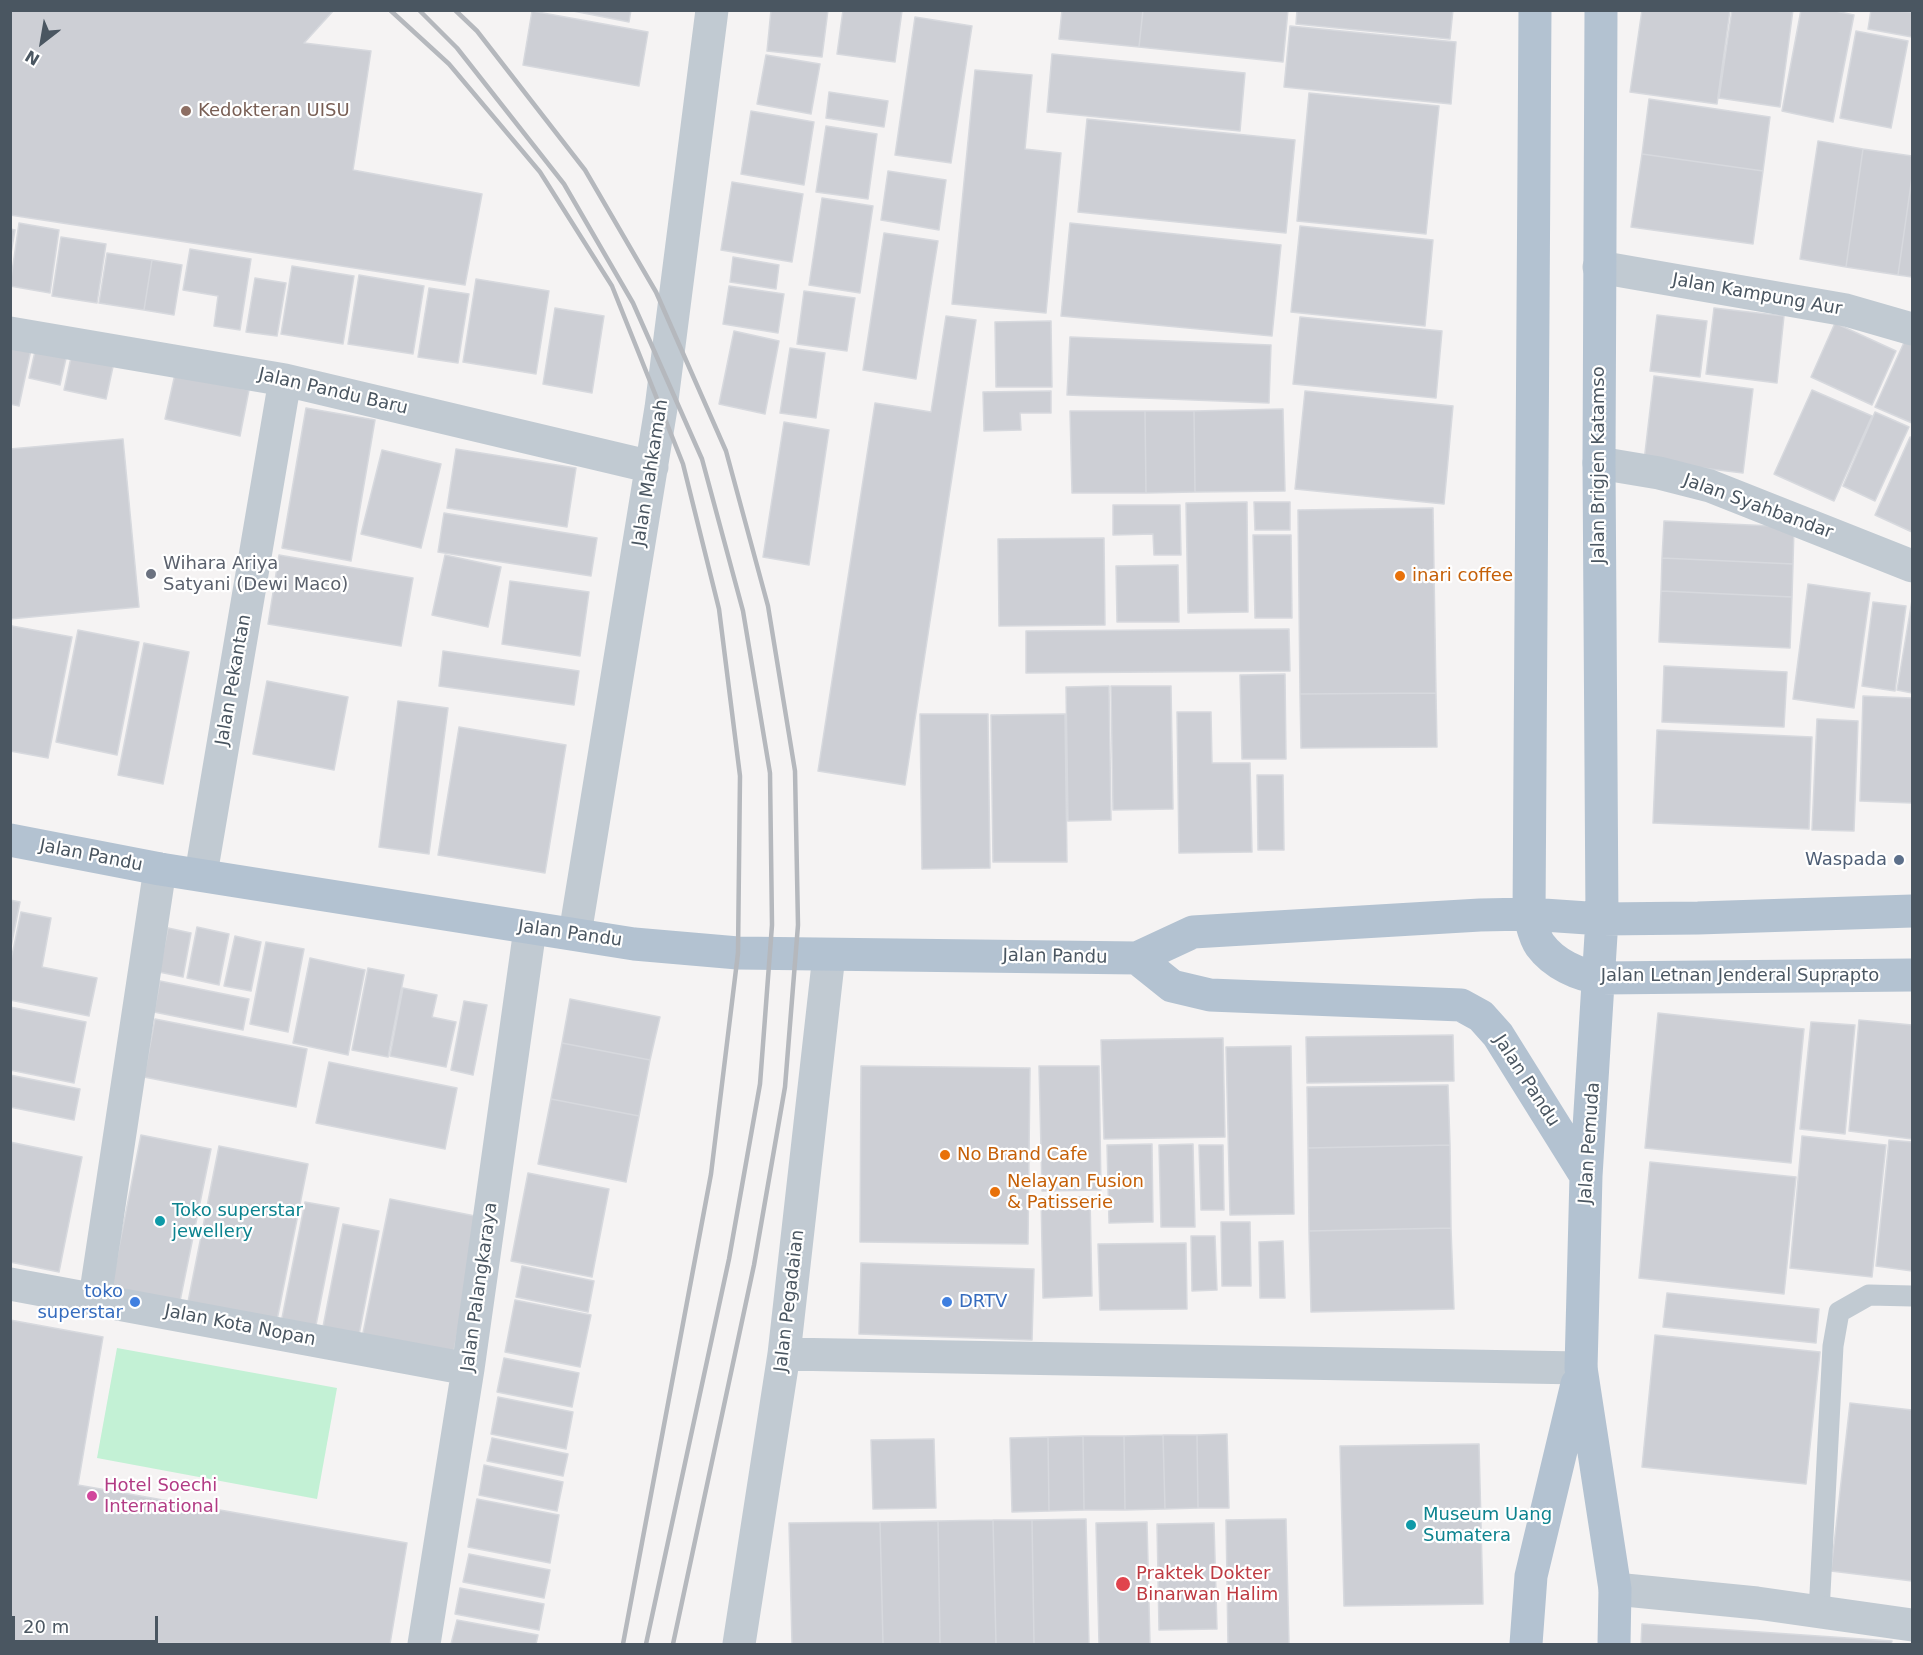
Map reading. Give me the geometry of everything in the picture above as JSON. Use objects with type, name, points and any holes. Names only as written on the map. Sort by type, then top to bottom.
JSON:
[{"type":"main road","points":[[1529,914],[1535,10]]},
{"type":"main road","name":"Jalan Brigjen Katamso","points":[[1600,10],[1599,463],[1602,919]]},
{"type":"main road","name":"Jalan Pandu","points":[[10,840],[160,869],[530,929],[634,944],[738,953],[1137,958],[1193,932],[1529,914],[1602,919]]},
{"type":"main road","points":[[1602,919],[1912,911]]},
{"type":"main road","name":"Jalan Letnan Jenderal Suprapto","points":[[1529,914],[1539,944],[1563,965],[1586,976],[1601,978],[1912,975]]},
{"type":"main road","name":"Jalan Pemuda","points":[[1602,919],[1601,978],[1586,1176],[1581,1368],[1615,1589],[1614,1644]]},
{"type":"main road","name":"Jalan Pandu","points":[[1137,958],[1172,986],[1210,995],[1461,1005],[1481,1016],[1498,1035],[1586,1176]]},
{"type":"main road","name":"Jalan Pemuda","points":[[1526,1644],[1531,1576],[1581,1368]]},
{"type":"street","name":"Jalan Mahkamah","points":[[574,934],[652,467],[712,10]]},
{"type":"street","name":"Jalan Kampung Aur","points":[[1599,267],[1846,310],[1912,329]]},
{"type":"street","name":"Jalan Pandu Baru","points":[[10,333],[285,380],[652,467]]},
{"type":"street","name":"Jalan Pekantan","points":[[201,874],[285,380]]},
{"type":"street","name":"Jalan Syahbandar","points":[[1599,463],[1659,473],[1710,486],[1912,566]]},
{"type":"street","points":[[95,1298],[160,869]]},
{"type":"street","name":"Jalan Palangkaraya","points":[[424,1644],[468,1369],[530,929]]},
{"type":"street","name":"Jalan Pegadaian","points":[[739,1644],[784,1354],[829,955]]},
{"type":"street","name":"Jalan Kota Nopan","points":[[10,1284],[468,1369]]},
{"type":"street","points":[[784,1354],[1581,1368]]},
{"type":"street","points":[[1615,1589],[1912,1625]]},
{"type":"lane","points":[[1819,1612],[1833,1346],[1839,1312],[1869,1295],[1912,1296]]},
{"type":"green space","points":[[117,1348],[337,1388],[317,1499],[97,1458]]},
{"type":"building","name":"Kedokteran UISU","points":[[10,10],[334,10],[304,43],[371,51],[353,170],[482,194],[465,285],[10,215]]},
{"type":"building","points":[[568,10],[631,10],[629,22]]},
{"type":"building","points":[[771,10],[828,10],[822,57],[767,51]]},
{"type":"building","points":[[843,10],[902,11],[895,62],[837,54]]},
{"type":"building","points":[[1062,10],[1143,10],[1139,47],[1059,39]]},
{"type":"building","points":[[1143,10],[1288,10],[1283,62],[1139,47]]},
{"type":"building","points":[[1297,10],[1453,10],[1450,39],[1296,24]]},
{"type":"building","points":[[1642,10],[1730,10],[1717,104],[1630,92]]},
{"type":"building","points":[[1732,10],[1793,10],[1780,107],[1719,98]]},
{"type":"building","points":[[1801,10],[1831,10],[1854,15],[1833,122],[1782,111]]},
{"type":"building","points":[[1871,10],[1912,12],[1912,37],[1868,29]]},
{"type":"building","points":[[532,11],[648,32],[639,86],[523,65]]},
{"type":"building","points":[[915,17],[972,26],[951,163],[895,155]]},
{"type":"building","points":[[1290,26],[1456,42],[1451,104],[1284,87]]},
{"type":"building","points":[[1856,31],[1908,41],[1891,128],[1840,118]]},
{"type":"building","points":[[1052,54],[1245,73],[1240,131],[1047,112]]},
{"type":"building","points":[[766,55],[820,64],[811,114],[757,104]]},
{"type":"building","points":[[975,70],[1032,75],[1025,149],[1061,153],[1046,313],[952,304]]},
{"type":"building","points":[[829,92],[888,101],[884,127],[826,118]]},
{"type":"building","points":[[1309,93],[1439,106],[1426,234],[1297,221]]},
{"type":"building","points":[[1649,99],[1770,117],[1763,171],[1642,154]]},
{"type":"building","points":[[751,111],[814,122],[804,185],[741,174]]},
{"type":"building","points":[[1087,119],[1295,140],[1286,233],[1078,212]]},
{"type":"building","points":[[826,126],[877,134],[868,199],[816,192]]},
{"type":"building","points":[[1818,141],[1863,149],[1846,267],[1800,259]]},
{"type":"building","points":[[1863,149],[1912,156],[1912,177],[1898,275],[1846,267]]},
{"type":"building","points":[[1642,154],[1763,171],[1753,244],[1631,227]]},
{"type":"building","points":[[888,171],[946,180],[939,230],[881,220]]},
{"type":"building","points":[[1912,177],[1912,277],[1898,275]]},
{"type":"building","points":[[732,182],[803,194],[792,262],[721,250]]},
{"type":"building","points":[[822,198],[873,206],[860,293],[809,285]]},
{"type":"building","points":[[19,223],[59,230],[50,293],[10,286]]},
{"type":"building","points":[[1070,223],[1281,245],[1272,336],[1061,316]]},
{"type":"building","points":[[1300,226],[1433,240],[1425,326],[1291,312]]},
{"type":"building","points":[[10,229],[15,230],[10,259]]},
{"type":"building","points":[[884,233],[938,241],[916,379],[863,370]]},
{"type":"building","points":[[61,237],[106,244],[97,303],[52,296]]},
{"type":"building","points":[[190,249],[251,259],[240,330],[214,326],[218,296],[183,290]]},
{"type":"building","points":[[107,253],[152,260],[144,310],[99,303]]},
{"type":"building","points":[[733,257],[779,265],[776,289],[730,282]]},
{"type":"building","points":[[152,260],[182,265],[174,315],[144,310]]},
{"type":"building","points":[[292,266],[354,276],[343,344],[281,334]]},
{"type":"building","points":[[359,275],[424,286],[413,354],[348,344]]},
{"type":"building","points":[[255,278],[286,283],[277,336],[246,332]]},
{"type":"building","points":[[476,279],[549,291],[536,374],[463,362]]},
{"type":"building","points":[[729,286],[784,294],[778,333],[723,324]]},
{"type":"building","points":[[429,288],[469,294],[458,363],[418,357]]},
{"type":"building","points":[[804,291],[855,298],[847,351],[797,344]]},
{"type":"building","points":[[555,308],[604,316],[592,393],[543,384]]},
{"type":"building","points":[[1714,308],[1784,316],[1777,383],[1706,374]]},
{"type":"building","points":[[1657,315],[1707,321],[1700,377],[1650,371]]},
{"type":"building","points":[[946,316],[976,320],[905,785],[818,771],[875,403],[931,412]]},
{"type":"building","points":[[1300,317],[1442,331],[1436,398],[1293,384]]},
{"type":"building","points":[[1051,321],[1052,387],[996,387],[995,322]]},
{"type":"building","points":[[1835,323],[1896,351],[1872,405],[1811,377]]},
{"type":"building","points":[[734,331],[779,341],[765,414],[719,404]]},
{"type":"building","points":[[1070,337],[1271,345],[1269,403],[1067,395]]},
{"type":"building","points":[[1906,338],[1912,341],[1912,423],[1875,407]]},
{"type":"building","points":[[10,341],[32,345],[19,406],[10,404]]},
{"type":"building","points":[[36,347],[67,354],[60,385],[29,378]]},
{"type":"building","points":[[790,348],[825,353],[816,418],[780,413]]},
{"type":"building","points":[[72,353],[114,362],[106,399],[64,390]]},
{"type":"building","points":[[175,374],[249,390],[240,436],[165,419]]},
{"type":"building","points":[[1654,376],[1753,389],[1743,473],[1644,461]]},
{"type":"building","points":[[1812,390],[1872,416],[1834,501],[1774,474]]},
{"type":"building","points":[[1051,391],[1051,413],[1020,413],[1021,430],[984,431],[983,392]]},
{"type":"building","points":[[1305,391],[1453,406],[1444,504],[1295,489]]},
{"type":"building","points":[[306,408],[375,420],[351,561],[282,548]]},
{"type":"building","points":[[1283,409],[1285,491],[1195,492],[1194,411]]},
{"type":"building","points":[[1070,411],[1145,411],[1146,493],[1072,493]]},
{"type":"building","points":[[1145,411],[1194,411],[1195,492],[1146,493]]},
{"type":"building","points":[[1875,412],[1909,427],[1875,501],[1843,486]]},
{"type":"building","points":[[784,422],[829,430],[809,565],[763,557]]},
{"type":"building","points":[[1910,437],[1912,438],[1912,532],[1875,515]]},
{"type":"building","points":[[123,439],[139,607],[10,619],[10,449]]},
{"type":"building","points":[[456,449],[576,468],[567,527],[447,508]]},
{"type":"building","points":[[382,450],[441,464],[421,548],[361,534]]},
{"type":"building","points":[[1247,502],[1248,612],[1188,613],[1186,503]]},
{"type":"building","points":[[1254,502],[1290,502],[1290,530],[1255,530]]},
{"type":"building","points":[[1113,505],[1180,505],[1181,555],[1154,555],[1153,534],[1113,535]]},
{"type":"building","points":[[1433,508],[1436,693],[1300,694],[1298,510]]},
{"type":"building","points":[[444,513],[597,538],[591,576],[438,552]]},
{"type":"building","points":[[1664,521],[1794,527],[1793,564],[1662,558]]},
{"type":"building","points":[[1253,535],[1291,535],[1292,618],[1255,618]]},
{"type":"building","points":[[1104,538],[1105,625],[999,626],[998,539]]},
{"type":"building","points":[[279,555],[413,578],[401,646],[268,624]]},
{"type":"building","points":[[445,555],[501,567],[488,627],[432,615]]},
{"type":"building","points":[[1662,558],[1793,564],[1792,597],[1661,591]]},
{"type":"building","points":[[1178,565],[1179,622],[1117,622],[1116,566]]},
{"type":"building","points":[[510,581],[589,592],[580,656],[502,644]]},
{"type":"building","points":[[1808,584],[1870,593],[1854,708],[1793,699]]},
{"type":"building","points":[[1661,591],[1792,597],[1790,648],[1659,642]]},
{"type":"building","points":[[1912,600],[1912,693],[1897,690]]},
{"type":"building","points":[[1873,602],[1906,606],[1895,691],[1862,686]]},
{"type":"building","points":[[12,626],[72,637],[48,758],[10,751]]},
{"type":"building","points":[[1289,629],[1290,671],[1026,673],[1026,631]]},
{"type":"building","points":[[78,630],[139,642],[117,755],[56,742]]},
{"type":"building","points":[[144,643],[189,652],[163,784],[118,775]]},
{"type":"building","points":[[443,651],[579,671],[574,705],[439,686]]},
{"type":"building","points":[[1664,666],[1787,672],[1784,727],[1662,722]]},
{"type":"building","points":[[1285,674],[1286,759],[1242,759],[1240,675]]},
{"type":"building","points":[[267,681],[348,697],[334,770],[253,754]]},
{"type":"building","points":[[1109,686],[1111,820],[1068,821],[1066,687]]},
{"type":"building","points":[[1111,686],[1171,686],[1173,809],[1113,810]]},
{"type":"building","points":[[1436,693],[1437,747],[1301,748],[1300,694]]},
{"type":"building","points":[[1863,696],[1912,698],[1912,803],[1860,801]]},
{"type":"building","points":[[398,701],[448,708],[429,854],[379,847]]},
{"type":"building","points":[[1177,712],[1211,712],[1212,763],[1250,763],[1252,852],[1179,853]]},
{"type":"building","points":[[920,714],[988,714],[990,868],[922,869]]},
{"type":"building","points":[[1065,714],[1067,862],[993,862],[991,715]]},
{"type":"building","points":[[1817,719],[1858,721],[1854,831],[1812,830]]},
{"type":"building","points":[[459,727],[566,745],[545,873],[438,855]]},
{"type":"building","points":[[1657,730],[1812,737],[1809,829],[1653,823]]},
{"type":"building","points":[[1257,775],[1283,775],[1284,850],[1258,850]]},
{"type":"building","points":[[10,900],[20,902],[10,952]]},
{"type":"building","points":[[21,912],[51,918],[42,967],[97,978],[89,1016],[10,1000],[10,965]]},
{"type":"building","points":[[197,927],[229,934],[219,985],[187,978]]},
{"type":"building","points":[[168,928],[191,933],[183,977],[159,972]]},
{"type":"building","points":[[235,936],[261,942],[251,991],[224,986]]},
{"type":"building","points":[[266,942],[304,949],[288,1032],[250,1024]]},
{"type":"building","points":[[310,958],[365,970],[348,1055],[293,1043]]},
{"type":"building","points":[[368,968],[404,975],[388,1057],[352,1050]]},
{"type":"building","points":[[160,981],[249,999],[243,1030],[154,1012]]},
{"type":"building","points":[[403,988],[437,995],[432,1017],[456,1022],[446,1067],[390,1056]]},
{"type":"building","points":[[570,999],[660,1017],[650,1060],[562,1043]]},
{"type":"building","points":[[464,1001],[487,1005],[473,1075],[451,1070]]},
{"type":"building","points":[[10,1007],[86,1022],[74,1083],[10,1070]]},
{"type":"building","points":[[1658,1013],[1804,1029],[1791,1163],[1645,1148]]},
{"type":"building","points":[[155,1019],[307,1049],[296,1107],[144,1077]]},
{"type":"building","points":[[1859,1020],[1912,1025],[1912,1139],[1849,1131]]},
{"type":"building","points":[[1811,1022],[1855,1025],[1845,1134],[1800,1129]]},
{"type":"building","points":[[1453,1035],[1454,1081],[1307,1083],[1306,1037]]},
{"type":"building","points":[[1223,1038],[1225,1137],[1104,1139],[1101,1040]]},
{"type":"building","points":[[562,1043],[650,1060],[639,1116],[551,1099]]},
{"type":"building","points":[[1291,1046],[1294,1214],[1230,1215],[1226,1047]]},
{"type":"building","points":[[329,1062],[457,1088],[445,1149],[316,1123]]},
{"type":"building","name":"No Brand Cafe","points":[[861,1066],[1030,1068],[1028,1244],[860,1242]]},
{"type":"building","points":[[1039,1066],[1099,1066],[1101,1190],[1042,1191]]},
{"type":"building","points":[[10,1075],[80,1089],[74,1120],[10,1107]]},
{"type":"building","points":[[1448,1085],[1450,1145],[1308,1148],[1307,1087]]},
{"type":"building","points":[[551,1099],[639,1116],[626,1182],[538,1164]]},
{"type":"building","name":"Toko superstar jewellery","points":[[141,1135],[211,1149],[179,1306],[110,1293]]},
{"type":"building","points":[[1802,1136],[1886,1145],[1872,1277],[1790,1268]]},
{"type":"building","points":[[1889,1140],[1912,1142],[1912,1271],[1876,1266]]},
{"type":"building","points":[[10,1142],[82,1157],[59,1272],[10,1262]]},
{"type":"building","points":[[1152,1144],[1153,1222],[1109,1223],[1107,1145]]},
{"type":"building","points":[[1193,1144],[1195,1227],[1161,1227],[1159,1145]]},
{"type":"building","points":[[1199,1145],[1223,1145],[1224,1210],[1201,1210]]},
{"type":"building","points":[[1450,1145],[1451,1228],[1309,1231],[1308,1148]]},
{"type":"building","points":[[219,1146],[308,1164],[276,1325],[187,1307]]},
{"type":"building","points":[[1650,1162],[1796,1177],[1784,1294],[1639,1278]]},
{"type":"building","points":[[528,1173],[609,1189],[592,1277],[511,1261]]},
{"type":"building","points":[[1041,1197],[1090,1197],[1092,1296],[1043,1298]]},
{"type":"building","points":[[390,1199],[480,1217],[453,1356],[362,1338]]},
{"type":"building","points":[[305,1202],[339,1208],[315,1330],[281,1323]]},
{"type":"building","points":[[1221,1222],[1250,1222],[1251,1286],[1222,1286]]},
{"type":"building","points":[[343,1224],[379,1231],[358,1340],[322,1332]]},
{"type":"building","points":[[1451,1228],[1454,1309],[1311,1312],[1309,1231]]},
{"type":"building","points":[[1191,1236],[1215,1236],[1217,1290],[1192,1291]]},
{"type":"building","points":[[1283,1241],[1285,1298],[1260,1298],[1259,1242]]},
{"type":"building","points":[[1186,1243],[1187,1309],[1100,1310],[1098,1244]]},
{"type":"building","name":"DRTV","points":[[861,1263],[1034,1269],[1032,1340],[859,1334]]},
{"type":"building","points":[[522,1266],[594,1281],[588,1312],[516,1297]]},
{"type":"building","points":[[1667,1293],[1819,1309],[1816,1343],[1663,1327]]},
{"type":"building","points":[[515,1300],[591,1315],[580,1367],[505,1352]]},
{"type":"building","points":[[10,1320],[103,1337],[78,1485],[407,1543],[390,1644],[10,1643]]},
{"type":"building","points":[[1655,1335],[1820,1352],[1806,1484],[1642,1467]]},
{"type":"building","points":[[504,1358],[579,1373],[572,1407],[497,1392]]},
{"type":"building","points":[[498,1397],[573,1412],[566,1449],[491,1434]]},
{"type":"building","points":[[1850,1403],[1912,1410],[1912,1581],[1831,1571]]},
{"type":"building","points":[[1227,1434],[1229,1508],[1198,1508],[1197,1435]]},
{"type":"building","points":[[1163,1435],[1165,1509],[1125,1510],[1124,1436]]},
{"type":"building","points":[[1163,1435],[1197,1435],[1198,1508],[1165,1509]]},
{"type":"building","points":[[1083,1436],[1084,1510],[1049,1511],[1048,1437]]},
{"type":"building","points":[[1083,1436],[1124,1436],[1125,1510],[1084,1510]]},
{"type":"building","points":[[1048,1437],[1049,1511],[1012,1512],[1010,1438]]},
{"type":"building","points":[[492,1438],[568,1454],[563,1476],[487,1461]]},
{"type":"building","points":[[934,1439],[936,1508],[873,1509],[871,1440]]},
{"type":"building","name":"Museum Uang Sumatera","points":[[1479,1444],[1483,1604],[1344,1606],[1340,1446]]},
{"type":"building","points":[[484,1465],[563,1482],[557,1511],[479,1495]]},
{"type":"building","points":[[477,1499],[559,1515],[550,1563],[468,1547]]},
{"type":"building","points":[[1086,1519],[1089,1644],[1034,1644],[1032,1520]]},
{"type":"building","points":[[1286,1519],[1289,1644],[1228,1644],[1226,1520]]},
{"type":"building","points":[[993,1520],[996,1644],[940,1644],[938,1521]]},
{"type":"building","points":[[993,1520],[1032,1520],[1034,1644],[996,1644]]},
{"type":"building","points":[[938,1521],[940,1644],[883,1644],[880,1522]]},
{"type":"building","points":[[880,1522],[883,1644],[792,1644],[789,1523]]},
{"type":"building","name":"Praktek Dokter Binarwan Halim","points":[[1147,1522],[1150,1644],[1099,1644],[1096,1523]]},
{"type":"building","points":[[1214,1523],[1217,1629],[1159,1630],[1157,1524]]},
{"type":"building","points":[[469,1554],[550,1570],[544,1598],[463,1582]]},
{"type":"building","points":[[460,1588],[544,1604],[539,1630],[455,1614]]},
{"type":"building","points":[[457,1620],[538,1635],[536,1644],[451,1644]]},
{"type":"building","points":[[1642,1624],[1892,1641],[1891,1644],[1641,1644]]},
{"type":"railway","points":[[390,10],[449,64],[540,172],[612,286],[683,464],[719,609],[740,776],[738,953],[711,1174],[623,1644]]},
{"type":"railway","points":[[419,10],[457,48],[564,184],[633,303],[702,459],[743,611],[770,773],[772,925],[760,1084],[729,1259],[646,1644]]},
{"type":"railway","points":[[455,10],[477,31],[585,170],[656,292],[726,451],[768,606],[795,771],[798,925],[785,1087],[754,1265],[673,1644]]},
{"type":"place","name":"Kedokteran UISU","points":[[186,111]]},
{"type":"place","name":"Wihara Ariya Satyani (Dewi Maco)","points":[[151,574]]},
{"type":"place","name":"inari coffee","points":[[1400,576]]},
{"type":"place","name":"Waspada","points":[[1899,860]]},
{"type":"place","name":"No Brand Cafe","points":[[945,1155]]},
{"type":"place","name":"Nelayan Fusion & Patisserie","points":[[995,1192]]},
{"type":"place","name":"Toko superstar jewellery","points":[[160,1221]]},
{"type":"place","name":"toko superstar","points":[[135,1302]]},
{"type":"place","name":"DRTV","points":[[947,1302]]},
{"type":"place","name":"Hotel Soechi International","points":[[92,1496]]},
{"type":"place","name":"Museum Uang Sumatera","points":[[1411,1525]]},
{"type":"place","name":"Praktek Dokter Binarwan Halim","points":[[1123,1584]]}]
